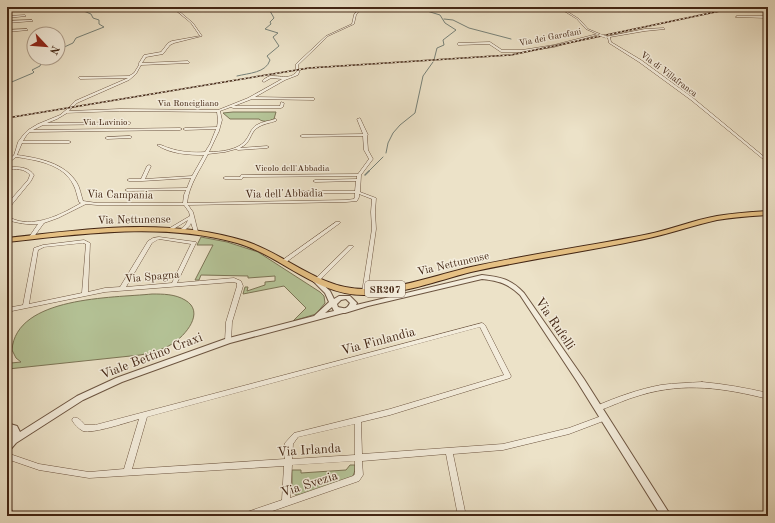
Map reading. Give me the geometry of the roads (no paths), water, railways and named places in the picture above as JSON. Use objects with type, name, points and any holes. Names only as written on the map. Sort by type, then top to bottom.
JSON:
[{"type":"main road","name":"Via Nettunense","points":[[7,240],[114,229],[170,229],[196,232],[246,243],[264,251],[316,281],[349,296],[528,258],[650,235],[717,218],[768,213]]},
{"type":"street","points":[[7,163],[15,158],[20,142],[30,131],[66,112],[75,102],[130,77],[135,73],[145,56],[162,53],[172,42],[202,36],[192,23],[173,7]]},
{"type":"street","name":"Via Roncigliano","points":[[66,112],[131,110],[218,111],[232,107],[252,98],[285,78],[297,74],[298,70],[296,66],[326,37],[353,25],[355,22],[355,15],[360,7]]},
{"type":"street","name":"Via di Villafranca","points":[[559,7],[578,19],[587,29],[607,37],[610,42],[638,59],[692,99],[768,162]]},
{"type":"street","points":[[7,17],[26,16]]},
{"type":"street","points":[[737,17],[768,17]]},
{"type":"street","points":[[7,22],[32,21]]},
{"type":"street","points":[[7,32],[26,30]]},
{"type":"street","points":[[607,37],[645,30],[664,30]]},
{"type":"street","name":"Via dei Garofani","points":[[458,44],[490,43],[500,51],[519,51],[557,45],[599,35]]},
{"type":"street","points":[[139,64],[188,62]]},
{"type":"street","points":[[80,78],[130,77]]},
{"type":"street","points":[[263,81],[270,77],[285,78]]},
{"type":"street","points":[[252,98],[313,99]]},
{"type":"street","points":[[232,107],[281,107],[282,103]]},
{"type":"street","points":[[196,232],[190,209],[185,204],[184,198],[208,153],[218,128],[221,118],[218,111]]},
{"type":"street","points":[[357,192],[359,175],[371,159],[366,150],[366,135],[359,119]]},
{"type":"street","points":[[235,149],[248,140],[256,128],[275,120]]},
{"type":"street","points":[[42,124],[129,123]]},
{"type":"street","name":"Via Lavinio","points":[[30,131],[218,128]]},
{"type":"street","points":[[120,138],[126,130]]},
{"type":"street","points":[[302,136],[366,135]]},
{"type":"street","points":[[107,138],[130,137]]},
{"type":"street","points":[[20,142],[68,142]]},
{"type":"street","points":[[159,145],[174,152],[208,153],[235,149],[267,147]]},
{"type":"street","name":"Via Campania","points":[[7,159],[15,158],[38,160],[53,164],[65,173],[75,184],[81,202],[84,203],[185,204]]},
{"type":"street","points":[[142,180],[149,166]]},
{"type":"street","points":[[7,168],[26,169],[30,171],[32,175],[30,180],[7,207]]},
{"type":"street","name":"Vicolo dell'Abbadia","points":[[225,178],[241,178],[242,176],[359,175]]},
{"type":"street","points":[[129,180],[194,177]]},
{"type":"street","points":[[316,181],[359,180]]},
{"type":"street","points":[[127,190],[188,189]]},
{"type":"street","points":[[296,192],[357,192],[375,199],[373,212],[375,227],[365,292],[342,297],[333,302],[322,313],[308,320]]},
{"type":"street","name":"Via dell'Abbadia","points":[[185,204],[346,202],[355,200],[357,192]]},
{"type":"street","points":[[7,218],[21,222],[42,222],[63,216],[84,203]]},
{"type":"street","name":"Via dell'Abbadia","points":[[190,209],[204,203]]},
{"type":"street","points":[[170,229],[192,216]]},
{"type":"street","points":[[180,230],[188,225],[192,216]]},
{"type":"street","points":[[31,237],[42,222]]},
{"type":"street","points":[[283,262],[338,223]]},
{"type":"street","points":[[122,289],[150,242],[158,238],[194,244],[174,284]]},
{"type":"street","points":[[26,305],[36,249],[43,246],[84,241],[88,243],[85,294]]},
{"type":"street","points":[[349,296],[354,305],[346,310],[334,308],[328,292],[316,281],[351,247]]},
{"type":"street","name":"Via Rufelli","points":[[349,296],[367,304],[474,278],[490,277],[508,282],[522,294],[598,408],[666,516]]},
{"type":"street","name":"Via Spagna","points":[[7,310],[85,294],[122,289],[230,280],[239,282],[240,287],[228,325],[228,341]]},
{"type":"street","points":[[308,320],[367,304]]},
{"type":"street","name":"Viale Bettino Craxi","points":[[12,440],[36,427],[76,400],[104,386],[228,341],[308,320]]},
{"type":"street","name":"Via Finlandia","points":[[75,420],[83,427],[90,429],[482,324],[508,376],[400,409],[296,435],[289,443],[286,503]]},
{"type":"street","points":[[598,408],[632,394],[681,384],[728,388],[768,396]]},
{"type":"street","points":[[127,473],[144,415]]},
{"type":"street","name":"Via Irlanda","points":[[12,440],[10,457],[39,467],[75,474],[93,475],[450,452],[509,446],[569,431],[604,418]]},
{"type":"street","points":[[358,420],[358,458]]},
{"type":"street","points":[[7,426],[14,428],[12,440]]},
{"type":"street","points":[[450,452],[462,516]]},
{"type":"street","name":"Via Svezia","points":[[247,516],[354,480],[359,475],[358,458]]},
{"type":"street","points":[[7,508],[10,516]]},
{"type":"waterway","points":[[66,46],[73,43],[76,38],[104,27],[99,24],[99,20],[93,18],[91,14],[74,7]]},
{"type":"waterway","points":[[237,76],[256,72],[265,68],[270,60],[267,56],[279,46],[273,37],[278,33],[265,29],[271,24],[270,22],[274,18],[270,11],[275,7]]},
{"type":"waterway","points":[[424,7],[427,8],[427,11],[440,15],[445,23],[456,30],[443,40],[444,45],[437,48],[434,60]]},
{"type":"waterway","points":[[764,7],[768,9]]},
{"type":"waterway","points":[[444,19],[453,20],[469,28],[511,39]]},
{"type":"waterway","points":[[386,153],[388,143],[393,133],[400,125],[415,113],[423,76],[433,62]]},
{"type":"waterway","points":[[7,84],[33,73],[34,72],[32,70],[40,66]]},
{"type":"waterway","points":[[365,175],[383,157]]},
{"type":"railway","points":[[7,118],[309,68],[511,55],[739,7]]}]
